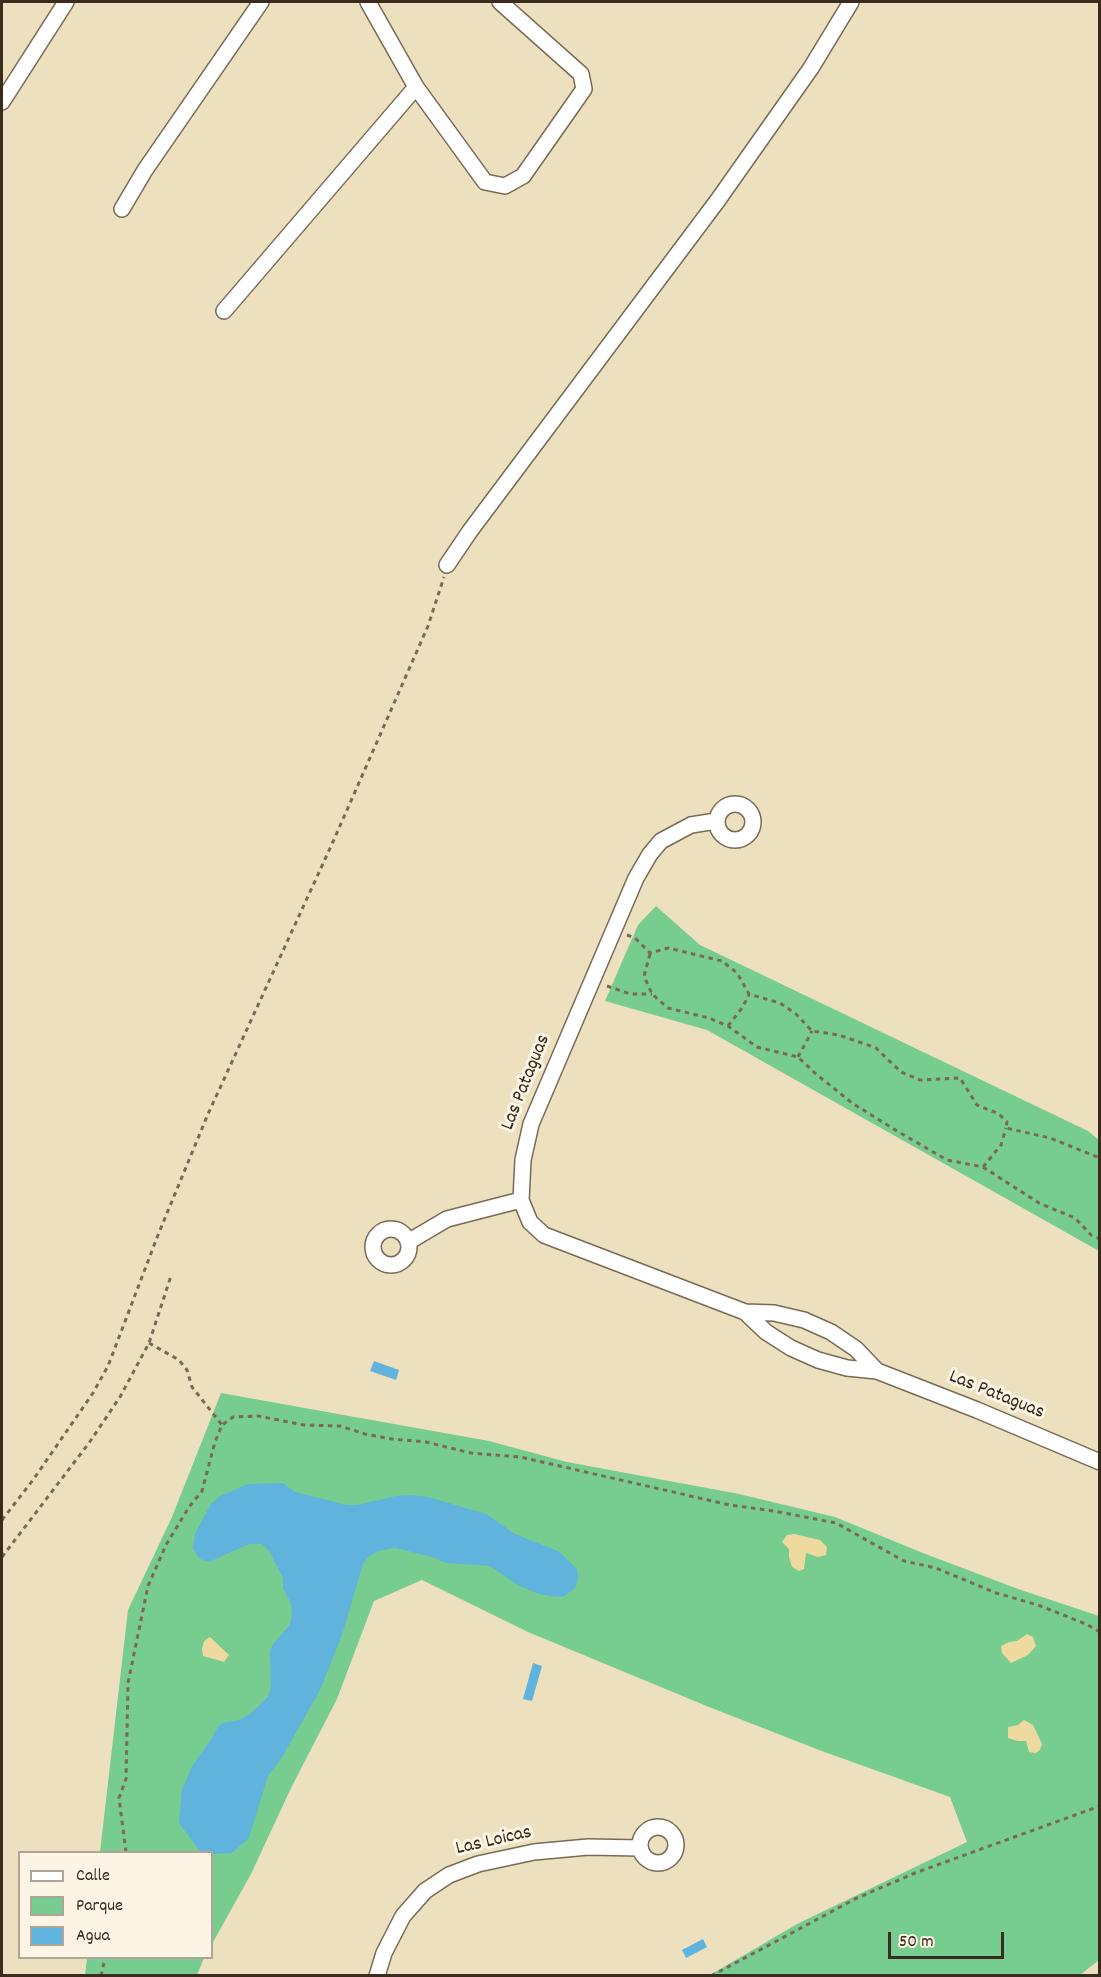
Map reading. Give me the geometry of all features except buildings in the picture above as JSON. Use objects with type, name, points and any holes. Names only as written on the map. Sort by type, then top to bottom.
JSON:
[{"type":"street","points":[[2,102],[66,2]]},
{"type":"street","points":[[122,209],[144,170],[261,2]]},
{"type":"street","points":[[368,2],[416,87],[485,182],[505,186],[523,176],[584,89],[581,74],[500,2]]},
{"type":"street","points":[[447,565],[724,191],[805,77],[851,2]]},
{"type":"street","points":[[224,311],[416,87]]},
{"type":"street","name":"Las Pataguas","points":[[716,821],[691,825],[661,841],[636,878],[526,1139],[520,1182],[521,1200],[530,1222],[544,1235],[744,1312],[774,1313],[804,1320],[831,1332],[856,1349],[877,1371]]},
{"type":"street","points":[[408,1242],[447,1220],[521,1200]]},
{"type":"street","name":"Las Pataguas","points":[[744,1312],[766,1332],[791,1348],[818,1360],[847,1368],[877,1371],[1100,1462]]},
{"type":"street","name":"Las Loicas","points":[[377,1976],[384,1953],[403,1916],[425,1891],[449,1875],[478,1864],[534,1852],[588,1847],[640,1848]]},
{"type":"path","points":[[2,1520],[33,1480],[93,1393],[108,1366],[203,1125],[332,844],[428,626],[447,565]]},
{"type":"path","points":[[614,930],[636,938],[650,953]]},
{"type":"path","points":[[650,953],[668,948],[722,961],[737,973],[749,994],[780,1003],[796,1014],[812,1031],[839,1035],[876,1048],[901,1072],[920,1080],[960,1078],[977,1105],[999,1114],[1007,1122],[1001,1146],[983,1167]]},
{"type":"path","points":[[650,953],[644,976],[652,994],[668,1008],[709,1018],[728,1026],[757,1047],[798,1057],[852,1103],[897,1131],[947,1160],[983,1167],[1039,1203],[1075,1218],[1091,1235],[1100,1239]]},
{"type":"path","points":[[593,981],[630,994],[652,994]]},
{"type":"path","points":[[728,1026],[742,1008],[749,994]]},
{"type":"path","points":[[798,1057],[812,1031]]},
{"type":"path","points":[[1006,1128],[1050,1138],[1100,1158]]},
{"type":"path","points":[[2,1557],[90,1443],[120,1397],[149,1343],[171,1276]]},
{"type":"path","points":[[149,1343],[179,1360],[187,1371],[192,1387],[222,1425]]},
{"type":"path","points":[[126,1851],[119,1798],[126,1779],[128,1683],[148,1586],[166,1545],[189,1507],[202,1491],[222,1425],[233,1417],[258,1416],[304,1425],[340,1426],[365,1434],[426,1442],[471,1453],[520,1457],[730,1505],[836,1523],[904,1561],[936,1568],[996,1593],[1038,1605],[1100,1632]]},
{"type":"path","points":[[711,1976],[857,1898],[915,1873],[1100,1806]]},
{"type":"path","points":[[101,1976],[105,1959]]},
{"type":"green space","points":[[656,906],[700,945],[1088,1131],[1099,1140],[1099,1251],[707,1030],[605,1001],[638,925]]},
{"type":"green space","points":[[221,1393],[489,1441],[567,1462],[739,1494],[835,1517],[1018,1589],[1099,1616],[1099,1960],[1080,1975],[710,1975],[797,1924],[967,1842],[950,1797],[709,1707],[528,1632],[422,1580],[374,1601],[337,1699],[292,1786],[251,1874],[213,1942],[213,1851],[100,1851],[128,1610],[172,1517]]},
{"type":"green space","points":[[87,1959],[204,1959],[197,1975],[85,1975]]},
{"type":"sand","points":[[794,1534],[820,1540],[827,1547],[826,1555],[818,1557],[806,1553],[804,1569],[799,1571],[792,1567],[789,1549],[782,1542],[787,1535]]},
{"type":"sand","points":[[1027,1634],[1033,1637],[1036,1646],[1028,1655],[1011,1663],[1002,1653],[1001,1646],[1017,1641]]},
{"type":"sand","points":[[210,1637],[229,1655],[224,1662],[203,1656],[204,1641]]},
{"type":"sand","points":[[1024,1720],[1033,1725],[1042,1744],[1036,1753],[1029,1752],[1026,1741],[1008,1738],[1008,1727],[1018,1725]]},
{"type":"water","points":[[374,1361],[399,1370],[396,1380],[370,1371]]},
{"type":"water","points":[[283,1483],[295,1492],[347,1505],[357,1505],[396,1496],[428,1497],[486,1514],[515,1534],[558,1551],[577,1569],[578,1579],[575,1588],[563,1597],[550,1596],[518,1585],[490,1566],[447,1563],[395,1548],[379,1551],[368,1557],[363,1564],[342,1635],[320,1690],[281,1759],[268,1776],[249,1838],[232,1853],[213,1854],[213,1851],[199,1850],[179,1823],[182,1789],[193,1765],[218,1727],[222,1723],[239,1720],[250,1714],[268,1697],[271,1686],[270,1651],[273,1644],[290,1625],[292,1613],[290,1601],[283,1588],[283,1578],[269,1551],[262,1544],[249,1544],[209,1562],[200,1559],[193,1549],[195,1534],[211,1504],[220,1496],[248,1484]]},
{"type":"water","points":[[533,1663],[542,1666],[532,1701],[523,1699]]},
{"type":"water","points":[[703,1939],[707,1947],[686,1958],[682,1950]]}]
